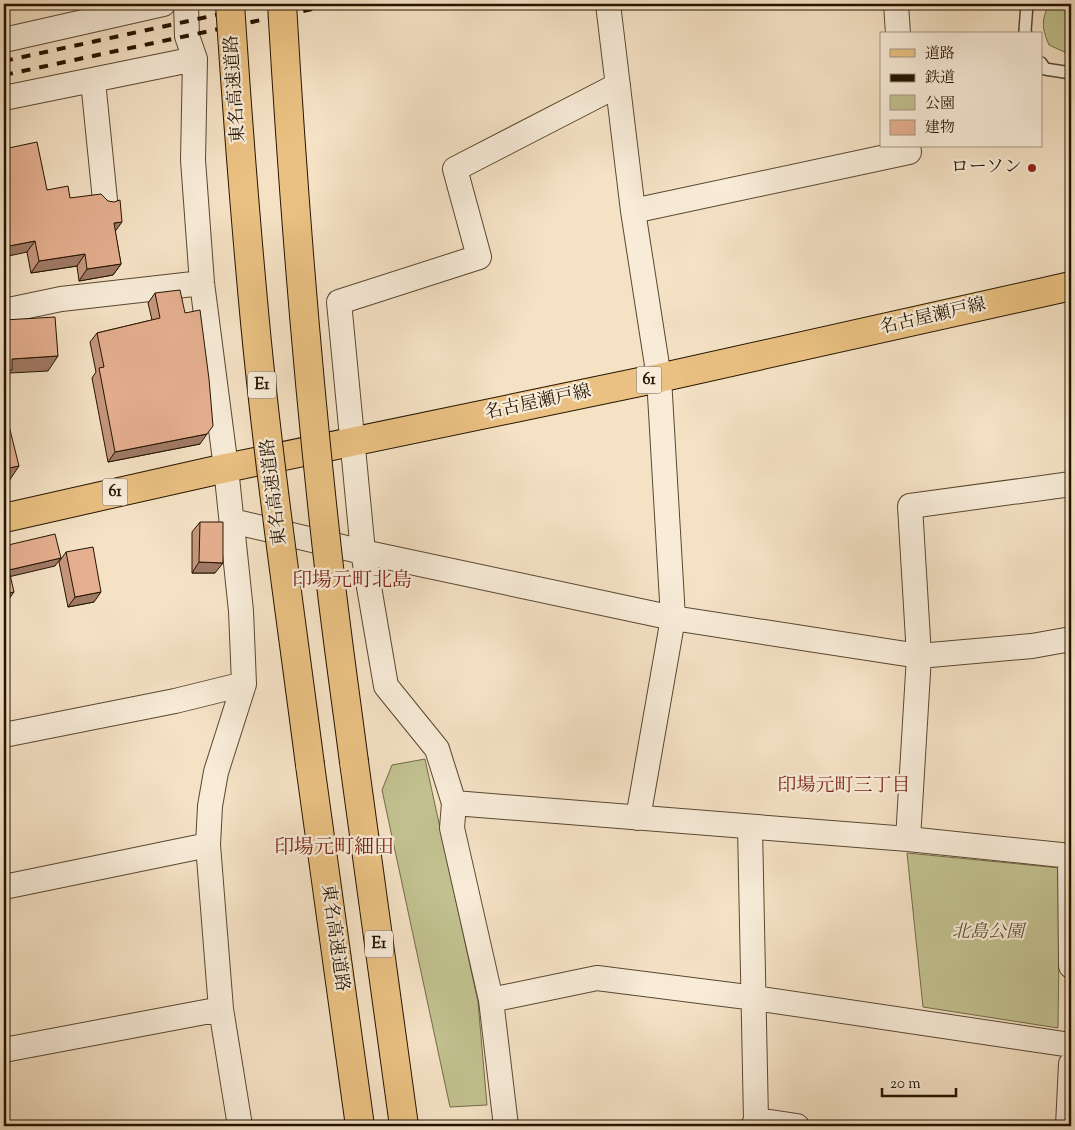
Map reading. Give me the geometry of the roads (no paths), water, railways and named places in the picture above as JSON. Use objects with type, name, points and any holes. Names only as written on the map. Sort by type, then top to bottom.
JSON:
[{"type":"main road","name":"東名高速道路","points":[[230,4],[255,323],[276,507],[360,1126]]},
{"type":"main road","name":"E1","points":[[282,4],[291,161],[330,576],[404,1126]]},
{"type":"main road","name":"名古屋瀬戸線","points":[[4,518],[226,468],[659,378],[1071,286]]},
{"type":"street","points":[[4,40],[163,4]]},
{"type":"street","points":[[186,4],[187,36],[195,59],[193,160],[202,282],[226,468],[241,611],[244,684],[216,772],[210,806],[208,845],[221,1009],[240,1126]]},
{"type":"street","points":[[608,4],[633,211],[659,378],[673,618],[638,818]]},
{"type":"street","points":[[896,4],[898,32]]},
{"type":"street","points":[[4,98],[195,59]]},
{"type":"street","points":[[93,80],[106,200]]},
{"type":"street","points":[[506,1126],[491,1000],[452,828],[454,803],[437,749],[386,686],[364,552],[340,302],[479,257],[455,169],[618,85]]},
{"type":"street","points":[[633,211],[909,152],[908,148]]},
{"type":"street","points":[[4,311],[61,299],[202,282]]},
{"type":"street","points":[[908,839],[918,656],[910,506],[1071,484]]},
{"type":"street","points":[[232,521],[364,552],[673,618],[918,656],[1032,646],[1071,639]]},
{"type":"street","points":[[4,735],[244,684]]},
{"type":"street","points":[[454,803],[908,839],[1071,856],[1071,966]]},
{"type":"street","points":[[750,827],[755,998],[755,1123],[797,1126]]},
{"type":"street","points":[[4,887],[208,845]]},
{"type":"street","points":[[491,1000],[597,978],[755,998],[1071,1045]]},
{"type":"street","points":[[4,1050],[221,1009]]},
{"type":"street","points":[[1068,1126],[1071,1064]]},
{"type":"lane","points":[[1025,32],[1027,4]]},
{"type":"lane","points":[[1042,65],[1044,69],[1071,73]]},
{"type":"railway","points":[[4,61],[267,4]]},
{"type":"railway","points":[[4,75],[336,4]]},
{"type":"place","name":"ローソン","points":[[1032,168]]},
{"type":"district","name":"印場元町北島","points":[[352,581]]},
{"type":"district","name":"印場元町三丁目","points":[[844,786]]},
{"type":"district","name":"印場元町細田","points":[[334,848]]},
{"type":"park label","name":"北島公園","points":[[988,933]]}]
